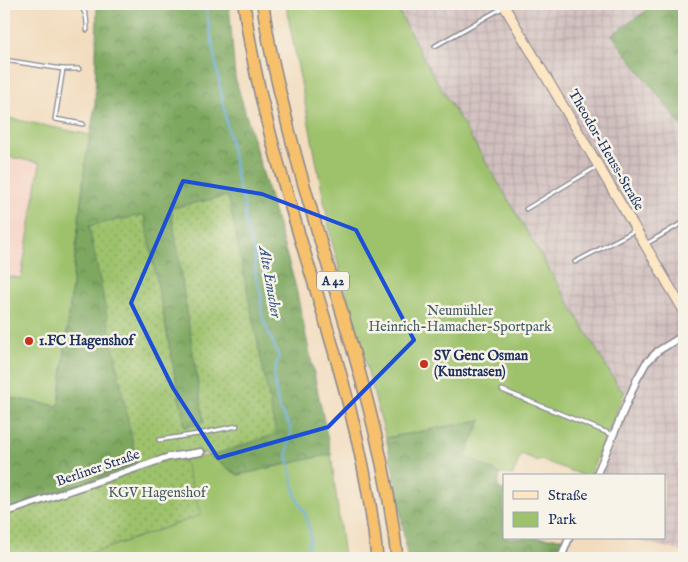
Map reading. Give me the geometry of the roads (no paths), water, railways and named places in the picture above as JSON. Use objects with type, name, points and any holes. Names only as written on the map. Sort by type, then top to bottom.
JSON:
[{"type":"highway","name":"A 42","points":[[244,4],[256,77],[273,146],[338,363],[356,435],[374,530],[377,558]]},
{"type":"highway","name":"A 42","points":[[263,4],[275,74],[296,158],[356,357],[369,408],[394,524],[397,558]]},
{"type":"street","name":"Theodor-Heuss-Straße","points":[[504,5],[684,311]]},
{"type":"street","points":[[597,474],[637,379],[646,363],[658,351],[684,335]]},
{"type":"street","name":"Berliner Straße","points":[[4,513],[169,457],[201,452]]},
{"type":"street","points":[[561,558],[568,540]]},
{"type":"lane","points":[[76,4],[83,8],[86,13],[87,30]]},
{"type":"lane","points":[[435,46],[504,5]]},
{"type":"lane","points":[[4,60],[63,69],[79,69]]},
{"type":"lane","points":[[63,69],[55,119],[82,124]]},
{"type":"lane","points":[[526,209],[599,166]]},
{"type":"lane","points":[[645,245],[684,222]]},
{"type":"lane","points":[[575,262],[636,230]]},
{"type":"lane","points":[[502,390],[613,436]]},
{"type":"lane","points":[[159,440],[237,426]]},
{"type":"waterway","name":"Alte Emscher","points":[[205,4],[239,190],[244,202],[246,228],[254,250],[256,278],[261,294],[263,319],[279,357],[274,375],[276,393],[280,410],[290,426],[291,433],[287,454],[296,497],[305,513],[311,537],[307,549],[308,558]]},
{"type":"place","name":"1.FC Hagenshof","points":[[29,341]]},
{"type":"place","name":"SV Genc Osman (Kunstrasen)","points":[[424,364]]},
{"type":"park label","name":"Neumühler Heinrich-Hamacher-Sportpark","points":[[460,320]]},
{"type":"park label","name":"KGV Hagenshof","points":[[157,493]]}]
